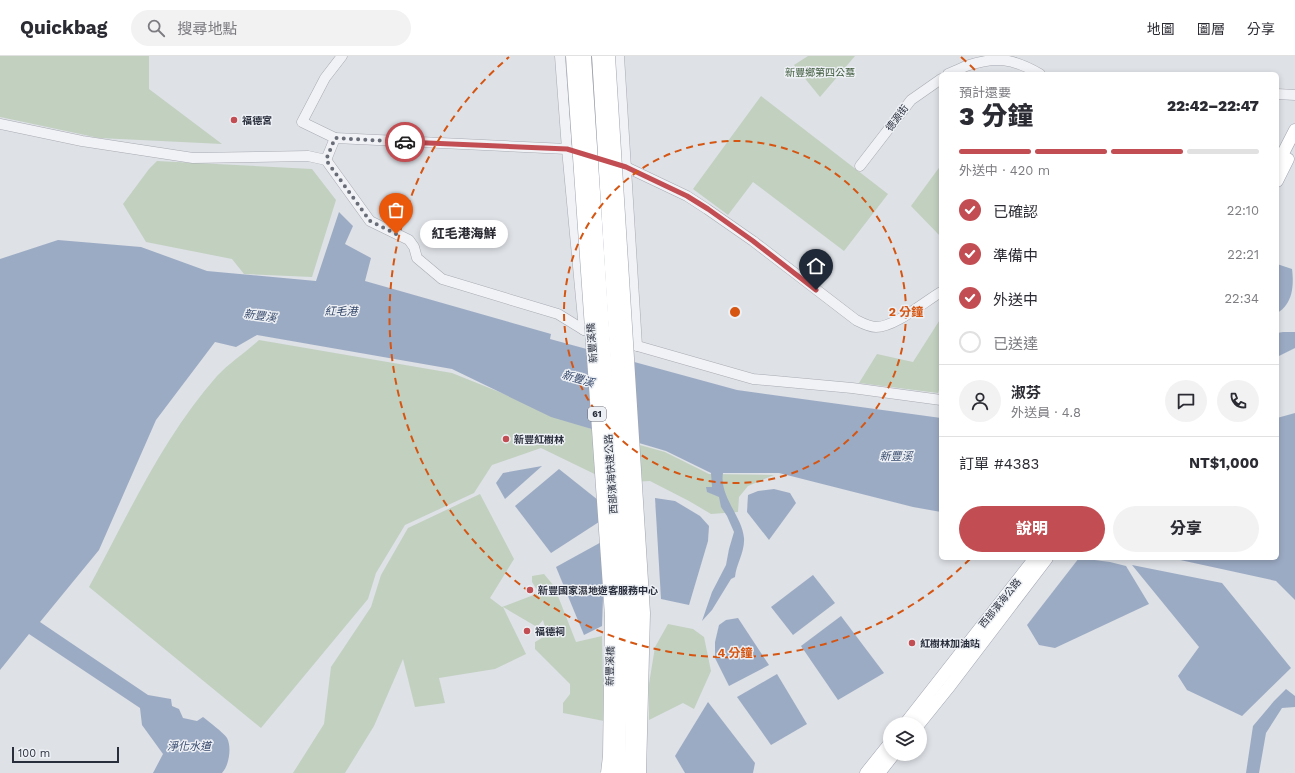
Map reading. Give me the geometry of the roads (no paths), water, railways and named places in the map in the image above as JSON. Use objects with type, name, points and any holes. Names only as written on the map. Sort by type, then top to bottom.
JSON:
[{"type":"highway","name":"西部濱海快速公路","points":[[584,56],[621,614],[618,773]]},
{"type":"highway","name":"西部濱海快速公路","points":[[599,56],[633,615],[632,754],[630,773]]},
{"type":"main road","name":"新豐溪橋","points":[[572,56],[611,616],[609,748],[607,773]]},
{"type":"main road","points":[[609,56],[644,613],[640,773]]},
{"type":"main road","points":[[1279,162],[1295,130]]},
{"type":"main road","points":[[1279,177],[1295,145]]},
{"type":"main road","name":"西部濱海公路","points":[[910,717],[1033,560]]},
{"type":"main road","name":"西部濱海公路","points":[[924,717],[1045,560]]},
{"type":"main road","points":[[866,773],[883,752]]},
{"type":"main road","points":[[879,773],[888,761]]},
{"type":"street","points":[[342,56],[324,78],[302,122],[335,138],[567,149],[626,167],[687,196],[708,209],[753,241],[856,320],[867,326],[875,327],[888,325],[939,293]]},
{"type":"street","points":[[560,56],[584,330]]},
{"type":"street","points":[[619,56],[637,346]]},
{"type":"street","points":[[953,72],[988,59],[1012,60],[1036,72]]},
{"type":"street","name":"德源街","points":[[860,166],[911,100],[939,80]]},
{"type":"street","points":[[1279,94],[1295,95]]},
{"type":"street","points":[[0,124],[82,141],[193,158],[308,156],[326,160],[370,221],[409,240],[414,247],[417,258],[442,279],[558,314],[584,330],[753,379],[852,388],[939,400]]},
{"type":"street","points":[[326,160],[335,138]]},
{"type":"street","points":[[582,303],[635,301]]},
{"type":"water","points":[[339,212],[353,226],[345,244],[371,258],[365,281],[551,334],[550,339],[737,390],[939,418],[939,512],[913,507],[779,473],[723,473],[724,490],[739,522],[744,543],[735,577],[731,579],[712,610],[702,621],[712,592],[726,565],[734,532],[721,507],[719,497],[707,492],[706,487],[712,487],[711,473],[666,451],[551,417],[452,369],[257,335],[236,347],[215,342],[156,420],[99,550],[40,622],[148,695],[171,699],[172,706],[179,709],[183,718],[197,721],[203,717],[219,730],[229,742],[229,756],[222,773],[153,773],[163,754],[142,725],[140,708],[29,634],[0,670],[0,259],[58,240],[141,247],[207,271],[316,281]]},
{"type":"water","points":[[1279,265],[1292,269],[1293,281],[1291,294],[1286,305],[1279,311]]},
{"type":"water","points":[[1295,332],[1295,348],[1279,356],[1279,333]]},
{"type":"water","points":[[1295,413],[1295,600],[1276,581],[1180,560],[1279,560],[1279,417]]},
{"type":"water","points":[[542,466],[505,499],[496,483],[503,473]]},
{"type":"water","points":[[559,469],[608,508],[602,520],[551,553],[515,506]]},
{"type":"water","points":[[774,489],[790,493],[796,503],[769,540],[747,512],[748,495],[758,491]]},
{"type":"water","points":[[655,498],[675,501],[700,516],[709,526],[708,541],[689,605],[661,599]]},
{"type":"water","points":[[605,540],[602,626],[584,635],[556,567]]},
{"type":"water","points":[[1077,560],[1094,560],[1126,566],[1149,604],[1055,648],[1039,645],[1027,625]]},
{"type":"water","points":[[1132,565],[1222,583],[1291,668],[1242,716],[1187,690],[1178,676],[1199,647]]},
{"type":"water","points":[[813,575],[835,603],[793,635],[771,607]]},
{"type":"water","points":[[841,616],[884,673],[838,700],[801,646]]},
{"type":"water","points":[[738,618],[769,665],[729,686],[715,658],[715,642],[719,625],[726,620]]},
{"type":"water","points":[[777,674],[807,724],[771,745],[737,697]]},
{"type":"water","points":[[1286,689],[1295,696],[1295,707],[1282,708],[1266,733],[1259,773],[1246,773],[1253,726]]},
{"type":"water","points":[[708,702],[755,763],[753,773],[685,773],[675,756]]},
{"type":"place","name":"福德宮","points":[[234,120]]},
{"type":"place","name":"紅毛港海鮮","points":[[396,234]]},
{"type":"place","name":"新豐紅樹林","points":[[506,439]]},
{"type":"place","name":"新豐國家濕地遊客服務中心","points":[[530,590]]},
{"type":"place","name":"福德祠","points":[[527,631]]},
{"type":"place","name":"紅樹林加油站","points":[[912,643]]},
{"type":"park label","name":"新豐鄉第四公墓","points":[[820,72]]},
{"type":"water label","name":"紅毛港","points":[[341,311]]},
{"type":"water label","name":"新豐溪","points":[[260,316]]},
{"type":"water label","name":"新豐溪","points":[[578,379]]},
{"type":"water label","name":"新豐溪","points":[[896,456]]},
{"type":"water label","name":"淨化水道","points":[[189,746]]}]
